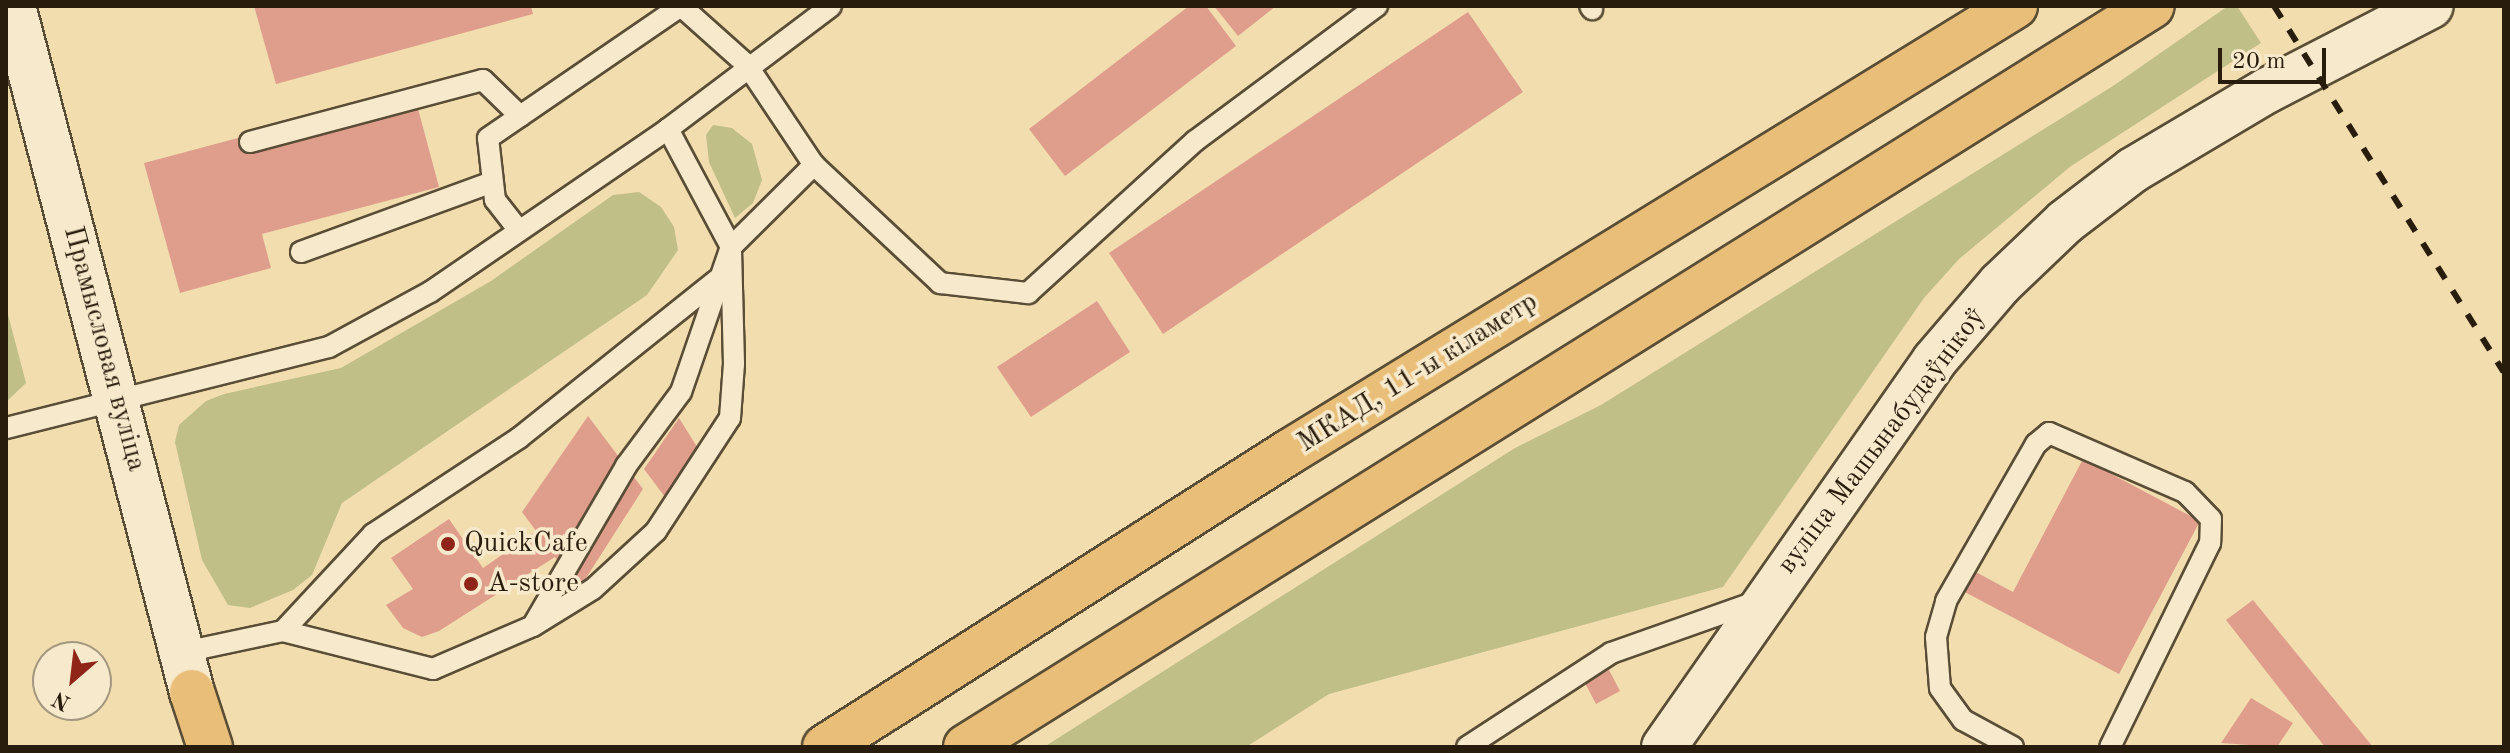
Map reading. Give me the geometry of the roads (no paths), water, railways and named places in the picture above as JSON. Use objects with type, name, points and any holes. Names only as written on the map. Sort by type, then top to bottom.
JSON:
[{"type":"highway","name":"МКАД, 11-ы кіламетр","points":[[825,747],[1289,452],[2015,6]]},
{"type":"highway","points":[[966,747],[2152,6]]},
{"type":"highway","points":[[188,672],[199,747]]},
{"type":"highway","points":[[188,672],[210,747]]},
{"type":"main road","name":"Прамысловая вуліца","points":[[13,6],[188,672]]},
{"type":"main road","name":"вуліца Машынабудаўнікоў","points":[[1664,747],[1934,361],[2000,284],[2065,222],[2146,162],[2268,90],[2431,6]]},
{"type":"lane","points":[[517,228],[495,200],[488,138],[681,6],[747,65],[814,165],[940,283],[1028,293],[1195,141],[1377,6]]},
{"type":"lane","points":[[6,428],[118,401],[212,373],[329,347],[430,292],[517,228],[668,129],[747,65],[831,6]]},
{"type":"lane","points":[[250,142],[483,80],[520,116]]},
{"type":"lane","points":[[283,631],[433,669],[533,626],[593,589],[656,531],[730,418],[731,247],[668,129]]},
{"type":"lane","points":[[533,626],[626,466],[681,392],[717,280],[731,247],[814,165]]},
{"type":"lane","points":[[301,252],[492,182]]},
{"type":"lane","points":[[188,672],[283,631],[373,534],[519,438],[717,280]]},
{"type":"lane","points":[[2013,747],[1963,720],[1940,688],[1936,637],[1946,601],[2036,444],[2049,433],[2185,492],[2211,519],[2210,543],[2110,747]]},
{"type":"lane","points":[[1467,747],[1611,653],[1765,599]]},
{"type":"railway","points":[[2274,6],[2504,372]]},
{"type":"place","name":"QuickCafe","points":[[448,544]]},
{"type":"place","name":"А-store","points":[[471,584]]}]
